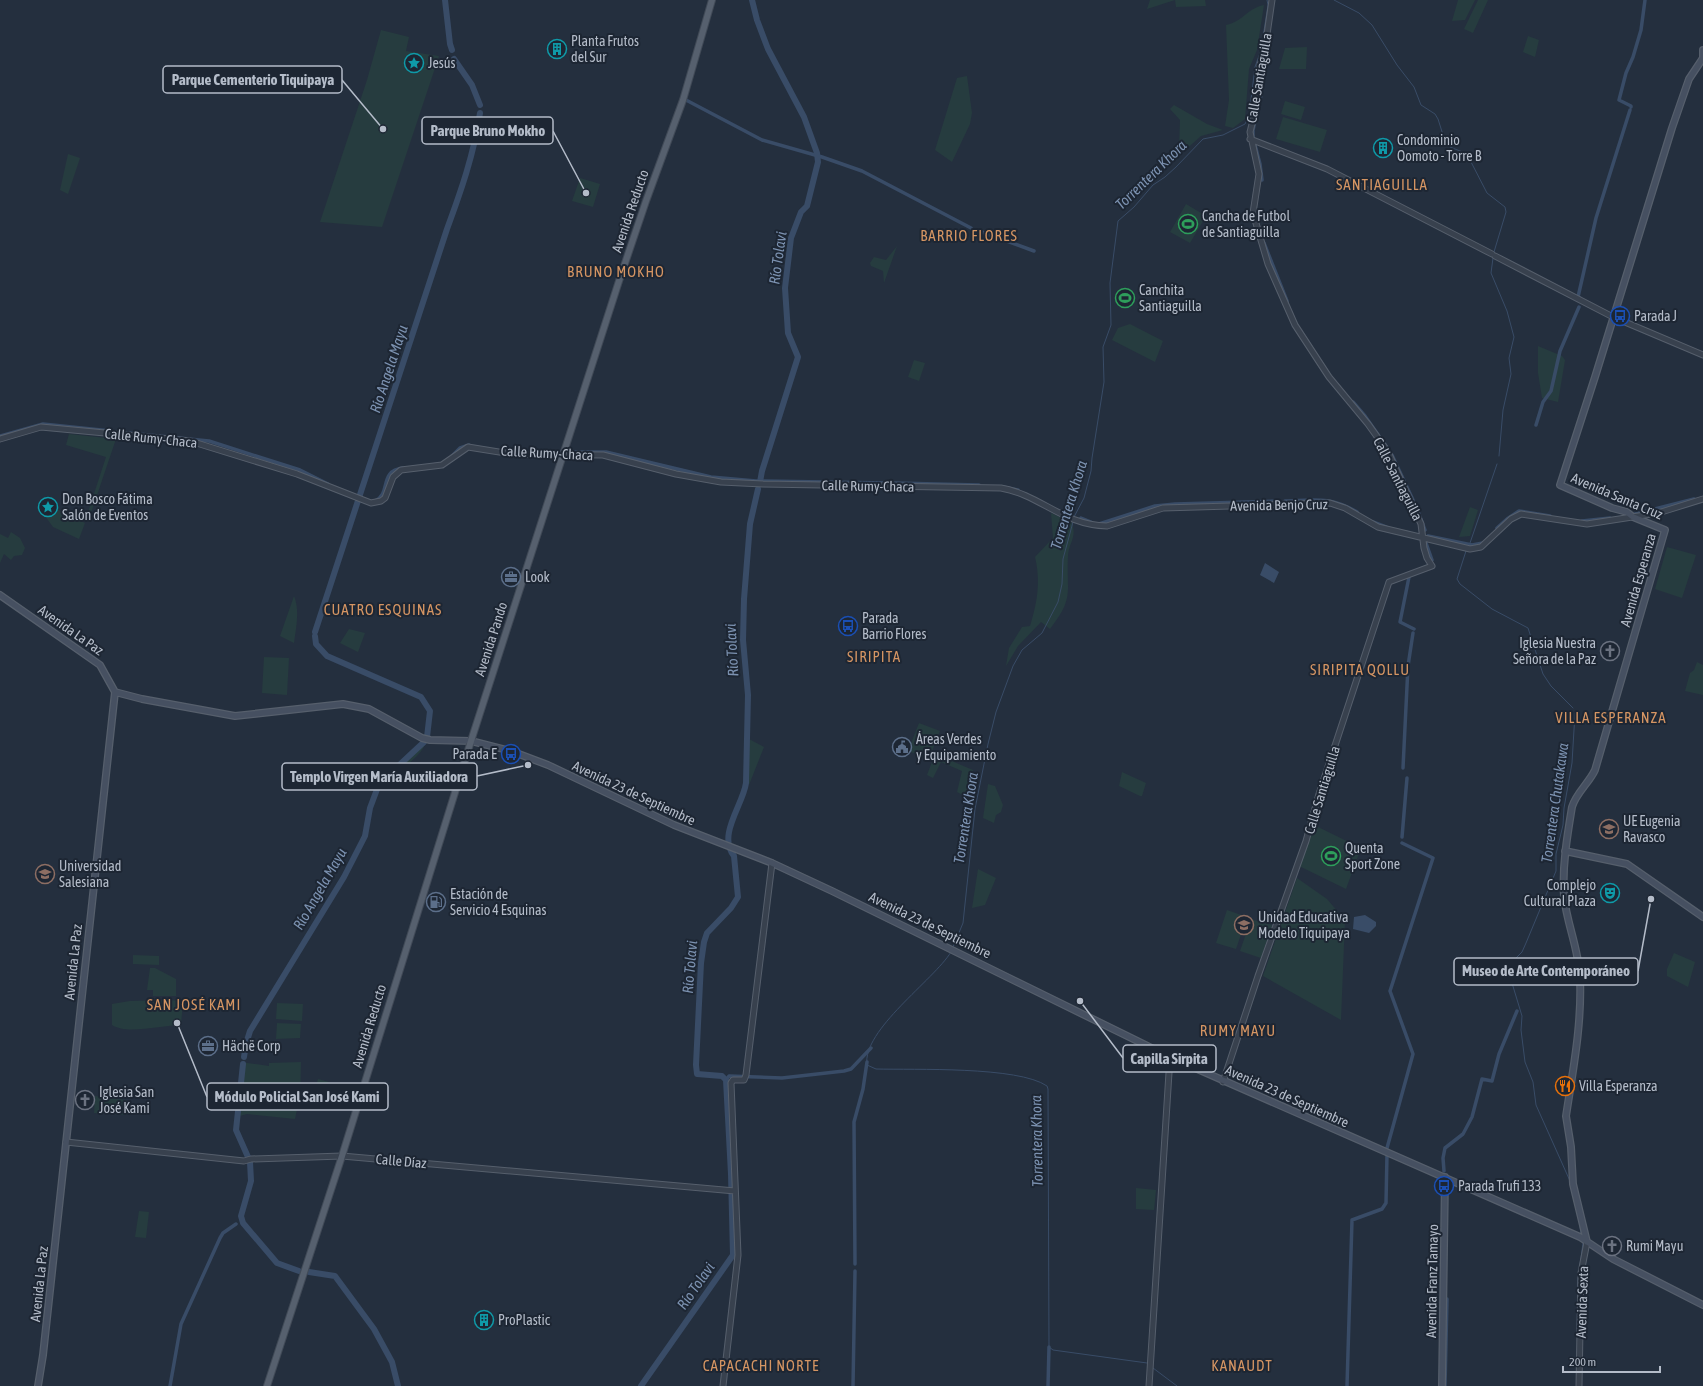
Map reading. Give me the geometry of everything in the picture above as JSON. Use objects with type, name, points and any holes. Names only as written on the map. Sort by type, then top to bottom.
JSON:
[{"type":"main road","name":"Avenida Reducto","points":[[564,453],[646,201],[683,100],[712,0]]},
{"type":"main road","points":[[1614,317],[1672,128],[1689,79],[1702,58],[1703,50]]},
{"type":"main road","name":"Avenida Santa Cruz","points":[[1614,317],[1560,485],[1612,508],[1627,512],[1633,517],[1665,530]]},
{"type":"main road","name":"Avenida Pando","points":[[471,741],[564,453]]},
{"type":"main road","name":"Avenida Esperanza","points":[[1584,1239],[1573,1184],[1571,1147],[1566,1125],[1566,1116],[1578,1040],[1580,977],[1573,933],[1564,897],[1565,851],[1573,802],[1590,781],[1595,770],[1665,530]]},
{"type":"main road","name":"Avenida La Paz","points":[[0,595],[100,665],[115,692],[43,1355],[38,1386]]},
{"type":"main road","name":"Avenida 23 de Septiembre","points":[[115,692],[142,699],[235,716],[343,704],[369,709],[422,738],[430,740],[471,741],[511,751],[543,763],[674,825],[772,863],[952,949],[1223,1082],[1445,1176],[1584,1239],[1613,1259],[1703,1305]]},
{"type":"main road","name":"Avenida Reducto","points":[[267,1386],[342,1156],[471,741]]},
{"type":"main road","points":[[1565,851],[1627,864],[1703,918]]},
{"type":"main road","name":"Avenida Franz Tamayo","points":[[1442,1386],[1445,1176]]},
{"type":"street","name":"Calle Santiaguilla","points":[[1223,1082],[1258,976],[1306,841],[1319,794],[1389,582],[1432,566],[1427,558],[1421,524],[1388,452],[1368,424],[1328,377],[1295,325],[1268,264],[1253,213],[1259,174],[1250,138],[1260,65],[1265,48],[1272,0]]},
{"type":"street","points":[[1250,138],[1327,169],[1614,317],[1703,355]]},
{"type":"street","name":"Calle Rumy-Chaca","points":[[0,439],[41,427],[190,441],[298,474],[371,503],[382,501],[385,498],[396,473],[405,469],[442,465],[468,447],[512,454],[564,453],[603,455],[689,477],[720,482],[1001,488],[1022,494],[1073,520]]},
{"type":"street","name":"Avenida Benjo Cruz","points":[[1073,520],[1087,524],[1106,526],[1163,508],[1330,502],[1345,508],[1378,527],[1423,539],[1475,549],[1486,543],[1511,519],[1521,514],[1587,524],[1658,513],[1703,499]]},
{"type":"street","points":[[723,1386],[738,1255],[732,1191],[731,1083],[733,1080],[744,1080],[745,1076],[772,863]]},
{"type":"street","points":[[1149,1386],[1170,1057]]},
{"type":"street","name":"Calle Díaz","points":[[66,1142],[244,1161],[251,1159],[342,1156],[732,1191]]},
{"type":"street","name":"Avenida Sexta","points":[[1579,1386],[1581,1273],[1584,1239]]},
{"type":"green space","points":[[1150,0],[1175,0],[1147,9]]},
{"type":"green space","points":[[1175,0],[1205,0],[1206,6],[1176,7]]},
{"type":"green space","points":[[1458,0],[1475,0],[1465,20],[1452,21]]},
{"type":"green space","points":[[1478,0],[1488,0],[1473,33],[1464,29]]},
{"type":"green space","points":[[1264,5],[1257,50],[1249,69],[1245,119],[1233,128],[1225,126],[1229,100],[1226,25],[1237,21],[1253,9]]},
{"type":"green space","points":[[381,30],[409,37],[406,51],[439,56],[382,227],[320,222],[367,80]]},
{"type":"green space","points":[[1528,36],[1539,40],[1535,57],[1523,52]]},
{"type":"green space","points":[[1307,47],[1306,69],[1279,69],[1285,48]]},
{"type":"green space","points":[[967,76],[972,113],[970,124],[952,162],[935,150],[957,78]]},
{"type":"green space","points":[[1285,101],[1305,107],[1301,120],[1281,114]]},
{"type":"green space","points":[[1174,105],[1207,124],[1223,130],[1201,136],[1183,152],[1179,150],[1180,120],[1170,109]]},
{"type":"green space","points":[[1283,117],[1327,130],[1320,152],[1276,139]]},
{"type":"green space","points":[[68,154],[80,158],[68,194],[60,190]]},
{"type":"green space","points":[[580,178],[600,184],[593,207],[572,201]]},
{"type":"green space","name":"Cancha de Futbol de Santiaguilla","points":[[1186,204],[1206,216],[1190,243],[1170,232]]},
{"type":"green space","points":[[897,246],[884,283],[883,271],[871,266],[870,263],[874,257],[886,260]]},
{"type":"green space","points":[[1130,324],[1163,341],[1155,362],[1112,340],[1118,328]]},
{"type":"green space","points":[[1538,346],[1562,356],[1565,360],[1558,402],[1542,398],[1538,373]]},
{"type":"green space","points":[[914,360],[925,363],[919,381],[908,377]]},
{"type":"green space","points":[[69,434],[116,439],[91,513],[88,512],[106,457],[66,445]]},
{"type":"green space","points":[[47,504],[85,523],[79,539],[53,527],[45,516]]},
{"type":"green space","points":[[1470,507],[1478,510],[1470,536],[1459,537]]},
{"type":"green space","points":[[1051,513],[1072,523],[1074,533],[1068,556],[1068,594],[1066,601],[1058,618],[1050,629],[1041,622],[1018,646],[1006,666],[1009,648],[1022,627],[1030,626],[1035,609],[1038,575],[1035,557],[1053,538]]},
{"type":"green space","points":[[11,532],[20,538],[25,548],[22,555],[14,556],[11,560],[4,554],[0,563],[0,534],[8,538]]},
{"type":"green space","points":[[1667,547],[1696,555],[1682,598],[1655,589]]},
{"type":"green space","points":[[294,596],[297,613],[294,643],[280,636]]},
{"type":"green space","points":[[349,629],[365,633],[358,652],[340,643]]},
{"type":"green space","points":[[264,657],[289,658],[287,695],[262,693]]},
{"type":"green space","points":[[1697,662],[1703,665],[1703,695],[1685,691],[1690,673],[1694,670]]},
{"type":"green space","points":[[919,723],[940,731],[929,759],[908,751]]},
{"type":"green space","points":[[749,739],[764,747],[749,785]]},
{"type":"green space","points":[[426,742],[413,760],[382,785],[392,772]]},
{"type":"green space","points":[[935,754],[973,770],[970,799],[957,792],[962,771],[941,762],[933,778],[927,775]]},
{"type":"green space","points":[[1122,772],[1146,783],[1142,796],[1119,786]]},
{"type":"green space","points":[[988,784],[995,786],[1003,805],[1001,812],[996,815],[994,823],[983,818]]},
{"type":"green space","name":"Quenta Sport Zone","points":[[1314,825],[1361,848],[1346,889],[1299,866]]},
{"type":"green space","points":[[978,869],[996,878],[985,905],[972,908]]},
{"type":"green space","points":[[1297,878],[1327,899],[1345,920],[1341,1020],[1263,976]]},
{"type":"green space","points":[[1227,910],[1247,917],[1236,949],[1216,943]]},
{"type":"green space","points":[[1251,919],[1272,925],[1261,958],[1240,951]]},
{"type":"green space","points":[[1674,953],[1695,962],[1688,987],[1667,976],[1667,969]]},
{"type":"green space","points":[[133,955],[159,956],[159,965],[133,964]]},
{"type":"green space","points":[[150,968],[155,968],[176,979],[176,996],[153,996],[153,990],[147,990]]},
{"type":"green space","points":[[130,1001],[183,1001],[181,1025],[145,1029],[126,1029],[118,1028],[112,1025],[112,1004]]},
{"type":"green space","points":[[277,1003],[303,1004],[302,1021],[276,1019]]},
{"type":"green space","points":[[277,1023],[301,1024],[300,1038],[276,1039]]},
{"type":"green space","points":[[241,1062],[269,1066],[269,1063],[301,1062],[300,1108],[297,1109],[295,1119],[247,1114],[236,1117]]},
{"type":"green space","points":[[318,1079],[329,1082],[326,1093],[337,1097],[340,1086],[346,1087],[342,1097],[329,1102],[311,1104]]},
{"type":"green space","points":[[95,1096],[126,1100],[128,1102],[127,1115],[94,1113]]},
{"type":"green space","points":[[1136,1188],[1156,1190],[1154,1210],[1136,1209]]},
{"type":"green space","points":[[139,1211],[149,1212],[146,1238],[135,1237]]},
{"type":"water","points":[[1265,563],[1279,572],[1274,583],[1260,575]]},
{"type":"water","points":[[1365,915],[1376,922],[1376,926],[1369,933],[1353,929],[1354,917]]},
{"type":"waterway","name":"Río Angela Mayu","points":[[445,0],[452,50]]},
{"type":"waterway","name":"Río Tolavi","points":[[752,0],[757,20],[768,49],[804,117],[817,153],[818,162],[807,206],[801,212],[791,238],[785,288],[788,333],[798,357],[762,471],[760,482]]},
{"type":"waterway","name":"Torrentera Khora","points":[[1074,517],[1084,498],[1091,471],[1104,382],[1103,347],[1111,325],[1110,283],[1118,221],[1134,207],[1153,185],[1176,167],[1203,139],[1223,135],[1245,124],[1249,116],[1255,67],[1261,50],[1268,5],[1267,0]]},
{"type":"waterway","name":"Torrentera Chutakawa","points":[[1334,0],[1359,13],[1372,25],[1397,65],[1414,87],[1421,105],[1435,114],[1444,138],[1450,147],[1465,153],[1487,193],[1505,207],[1506,212],[1494,252]]},
{"type":"waterway","points":[[1631,107],[1619,100],[1626,73],[1633,57],[1641,30],[1645,0]]},
{"type":"waterway","name":"Río Angela Mayu","points":[[454,59],[472,85],[480,105]]},
{"type":"waterway","points":[[1253,136],[1261,95]]},
{"type":"waterway","points":[[686,100],[762,140],[822,157],[862,171],[971,228]]},
{"type":"waterway","points":[[1580,298],[1578,297],[1596,218],[1630,110]]},
{"type":"waterway","name":"Río Angela Mayu","points":[[315,632],[471,158],[480,113]]},
{"type":"waterway","points":[[1255,145],[1262,180]]},
{"type":"waterway","points":[[1255,207],[1258,222]]},
{"type":"waterway","points":[[979,231],[1034,251]]},
{"type":"waterway","points":[[1264,243],[1287,301]]},
{"type":"waterway","name":"Torrentera Chutakawa","points":[[1493,258],[1491,273],[1507,311],[1514,337],[1509,358],[1511,374],[1503,410],[1499,456]]},
{"type":"waterway","points":[[1536,425],[1543,402],[1551,391],[1560,351],[1579,307]]},
{"type":"waterway","points":[[1353,402],[1365,416],[1386,446]]},
{"type":"waterway","points":[[0,436],[43,424],[111,431]]},
{"type":"waterway","points":[[119,432],[209,441],[300,470],[328,484]]},
{"type":"waterway","points":[[452,456],[460,448],[469,445]]},
{"type":"waterway","points":[[550,452],[606,452],[711,477],[756,481],[890,483]]},
{"type":"waterway","points":[[1392,455],[1413,500]]},
{"type":"waterway","name":"Torrentera Chutakawa","points":[[1469,546],[1497,464]]},
{"type":"waterway","points":[[375,501],[383,493],[390,473],[403,468]]},
{"type":"waterway","points":[[895,483],[979,485]]},
{"type":"waterway","points":[[1003,487],[1018,490]]},
{"type":"waterway","name":"Río Tolavi","points":[[641,1386],[733,1255],[731,1174],[726,1080],[722,1076],[697,1074],[696,1065],[701,963],[704,942],[707,933],[731,908],[738,897],[734,856],[728,839],[732,820],[744,792],[746,783],[748,695],[743,640],[744,599],[750,524],[758,489]]},
{"type":"waterway","points":[[1635,514],[1694,499]]},
{"type":"waterway","points":[[1099,524],[1155,506],[1279,501]]},
{"type":"waterway","points":[[1285,501],[1330,501],[1339,503],[1357,512]]},
{"type":"waterway","points":[[1416,506],[1425,530]]},
{"type":"waterway","points":[[1497,528],[1519,511],[1550,516]]},
{"type":"waterway","points":[[1081,518],[1091,522]]},
{"type":"waterway","points":[[1582,521],[1610,518]]},
{"type":"waterway","name":"Torrentera Khora","points":[[953,947],[963,923],[975,809],[996,712],[1013,666],[1022,650],[1042,633],[1058,602],[1062,584],[1063,559],[1073,522]]},
{"type":"waterway","points":[[1373,522],[1386,527]]},
{"type":"waterway","points":[[1428,536],[1472,545],[1483,543]]},
{"type":"waterway","points":[[1426,543],[1432,560]]},
{"type":"waterway","name":"Torrentera Chutakawa","points":[[1466,551],[1457,579],[1460,584],[1492,609],[1528,628],[1543,674],[1551,686],[1573,708]]},
{"type":"waterway","points":[[1409,577],[1400,622],[1414,629]]},
{"type":"waterway","points":[[1403,768],[1408,666],[1413,633]]},
{"type":"waterway","name":"Río Angela Mayu","points":[[315,636],[316,644],[327,656],[421,697],[430,711],[427,737]]},
{"type":"waterway","name":"Torrentera Chutakawa","points":[[1570,1181],[1536,1105],[1533,1082],[1525,1062],[1521,1030],[1522,1016],[1512,983],[1512,974],[1516,958],[1522,952],[1556,871],[1556,854],[1563,825],[1564,808],[1572,763],[1575,713]]},
{"type":"waterway","name":"Río Angela Mayu","points":[[244,1057],[250,1031],[344,877],[365,836],[370,808],[379,784],[424,742]]},
{"type":"waterway","points":[[1402,837],[1407,778]]},
{"type":"waterway","points":[[1387,1148],[1413,1054],[1390,991],[1433,858],[1402,843]]},
{"type":"waterway","name":"Torrentera Khora","points":[[951,952],[930,977],[887,1021],[868,1051],[867,1065],[876,1069],[965,1070],[990,1072],[1013,1075],[1033,1080],[1047,1086],[1049,1347],[1053,1350],[1147,1363]]},
{"type":"waterway","points":[[1444,1171],[1443,1158],[1445,1148],[1463,1134],[1472,1117],[1482,1079],[1492,1081],[1499,1054],[1517,1011]]},
{"type":"waterway","points":[[726,1080],[729,1076],[782,1078],[844,1071],[851,1069],[871,1048]]},
{"type":"waterway","points":[[855,1264],[854,1122],[863,1089],[867,1062]]},
{"type":"waterway","name":"Río Angela Mayu","points":[[243,1064],[236,1130],[248,1157]]},
{"type":"waterway","points":[[1347,1386],[1352,1220],[1382,1209],[1386,1203],[1387,1154]]},
{"type":"waterway","name":"Río Angela Mayu","points":[[250,1162],[251,1181],[241,1216],[243,1223],[277,1263],[299,1271]]},
{"type":"waterway","name":"Torrentera Chutakawa","points":[[1579,1219],[1581,1234]]},
{"type":"waterway","points":[[170,1386],[181,1324],[220,1238],[223,1233],[236,1224]]},
{"type":"waterway","name":"Torrentera Chutakawa","points":[[1579,1272],[1583,1243]]},
{"type":"waterway","points":[[853,1386],[855,1271]]},
{"type":"waterway","name":"Río Angela Mayu","points":[[309,1272],[335,1276],[374,1329],[392,1362],[398,1386]]},
{"type":"waterway","name":"Torrentera Chutakawa","points":[[1577,1336],[1578,1278]]},
{"type":"waterway","points":[[1445,1386],[1447,1299]]},
{"type":"waterway","points":[[1048,1386],[1049,1347]]},
{"type":"waterway","name":"Torrentera Khora","points":[[1153,1368],[1177,1386]]},
{"type":"place","name":"Planta Frutos del Sur","points":[[557,49]]},
{"type":"place","name":"Jesús","points":[[414,63]]},
{"type":"place","name":"Parque Cementerio Tiquipaya","points":[[383,129]]},
{"type":"place","name":"Condominio Oomoto - Torre B","points":[[1383,148]]},
{"type":"place","name":"Parque Bruno Mokho","points":[[586,193]]},
{"type":"place","name":"Cancha de Futbol de Santiaguilla","points":[[1188,224]]},
{"type":"place","name":"Canchita Santiaguilla","points":[[1125,298]]},
{"type":"place","name":"Parada J","points":[[1620,316]]},
{"type":"place","name":"Don Bosco Fátima Salón de Eventos","points":[[48,507]]},
{"type":"place","name":"Look","points":[[511,577]]},
{"type":"place","name":"Parada Barrio Flores","points":[[848,626]]},
{"type":"place","name":"Iglesia Nuestra Señora de la Paz","points":[[1610,651]]},
{"type":"place","name":"Áreas Verdes y Equipamiento","points":[[902,747]]},
{"type":"place","name":"Parada E","points":[[511,754]]},
{"type":"place","name":"Templo Virgen María Auxiliadora","points":[[528,765]]},
{"type":"place","name":"UE Eugenia Ravasco","points":[[1609,829]]},
{"type":"place","name":"Quenta Sport Zone","points":[[1331,856]]},
{"type":"place","name":"Universidad Salesiana","points":[[45,874]]},
{"type":"place","name":"Complejo Cultural Plaza","points":[[1610,893]]},
{"type":"place","name":"Museo de Arte Contemporáneo","points":[[1651,899]]},
{"type":"place","name":"Estación de Servicio 4 Esquinas","points":[[436,902]]},
{"type":"place","name":"Unidad Educativa Modelo Tiquipaya","points":[[1244,925]]},
{"type":"place","name":"Capilla Sirpita","points":[[1080,1001]]},
{"type":"place","name":"Módulo Policial San José Kami","points":[[177,1023]]},
{"type":"place","name":"Hächë Corp","points":[[208,1046]]},
{"type":"place","name":"Villa Esperanza","points":[[1565,1086]]},
{"type":"place","name":"Iglesia San José Kami","points":[[85,1100]]},
{"type":"place","name":"Parada Trufi 133","points":[[1444,1186]]},
{"type":"place","name":"Rumi Mayu","points":[[1612,1246]]},
{"type":"place","name":"ProPlastic","points":[[484,1320]]},
{"type":"district","name":"SANTIAGUILLA","points":[[1382,185]]},
{"type":"district","name":"BARRIO FLORES","points":[[969,236]]},
{"type":"district","name":"BRUNO MOKHO","points":[[616,272]]},
{"type":"district","name":"CUATRO ESQUINAS","points":[[383,610]]},
{"type":"district","name":"SIRIPITA","points":[[874,657]]},
{"type":"district","name":"SIRIPITA QOLLU","points":[[1360,670]]},
{"type":"district","name":"VILLA ESPERANZA","points":[[1611,718]]},
{"type":"district","name":"SAN JOSÉ KAMI","points":[[194,1005]]},
{"type":"district","name":"RUMY MAYU","points":[[1238,1031]]},
{"type":"district","name":"CAPACACHI NORTE","points":[[761,1366]]},
{"type":"district","name":"KANAUDT","points":[[1242,1366]]}]
